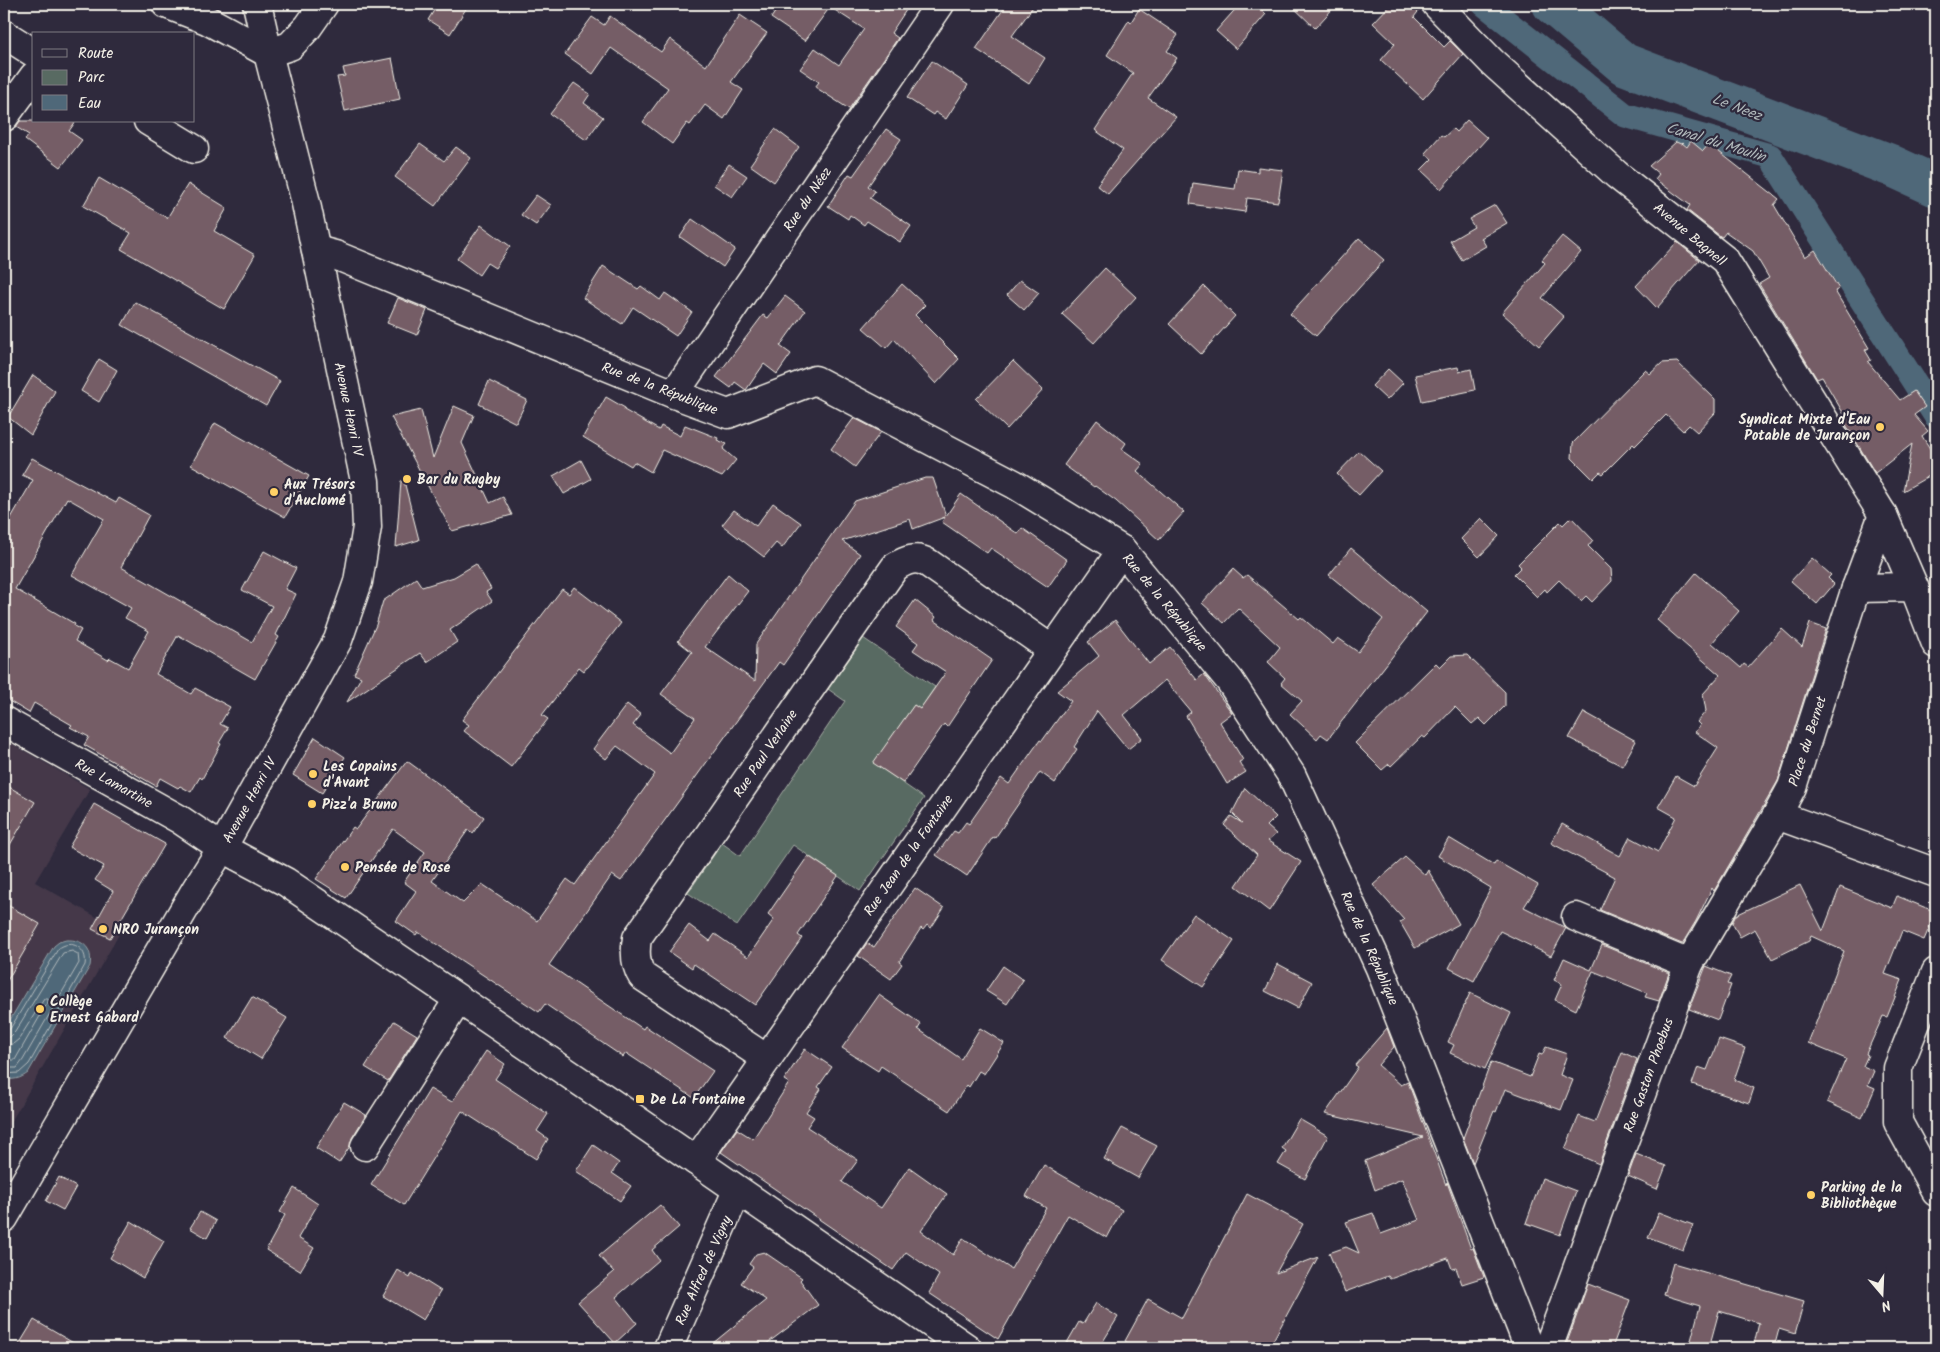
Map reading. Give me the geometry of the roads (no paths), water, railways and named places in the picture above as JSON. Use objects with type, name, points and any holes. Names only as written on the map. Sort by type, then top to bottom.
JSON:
[{"type":"street","points":[[166,4],[207,20],[268,53],[290,46],[308,27],[324,4]]},
{"type":"street","name":"Avenue Henri IV","points":[[4,1218],[196,889],[222,848],[338,640],[358,582],[367,527],[365,481],[305,199],[257,4]]},
{"type":"street","name":"Rue du Néez","points":[[674,394],[940,4]]},
{"type":"street","name":"Avenue Bagnell","points":[[1436,4],[1492,62],[1617,175],[1725,260],[1883,515]]},
{"type":"street","points":[[4,34],[32,51]]},
{"type":"street","points":[[4,117],[32,79]]},
{"type":"street","points":[[150,122],[194,149]]},
{"type":"street","name":"Rue de la République","points":[[316,250],[335,255],[674,394],[728,414],[815,380],[1014,484],[1122,550],[1230,681],[1292,776],[1380,968],[1529,1348]]},
{"type":"street","points":[[1883,515],[1936,644]]},
{"type":"street","name":"Place du Bernet","points":[[1777,815],[1792,787],[1856,588],[1883,515]]},
{"type":"street","name":"Rue Jean de la Fontaine","points":[[696,1161],[1051,649],[1122,550]]},
{"type":"street","name":"Rue Paul Verlaine","points":[[766,1059],[642,976],[636,958],[636,942],[820,672],[894,567],[905,561],[915,559],[928,564],[1051,649]]},
{"type":"street","points":[[1856,588],[1914,587]]},
{"type":"street","name":"Rue Lamartine","points":[[4,721],[179,819],[222,848],[286,882],[967,1348]]},
{"type":"street","points":[[1777,815],[1936,873]]},
{"type":"street","name":"Rue Gaston Phoebus","points":[[1548,1348],[1689,964],[1777,815]]},
{"type":"street","points":[[1576,917],[1689,964]]},
{"type":"street","points":[[1936,972],[1898,1068],[1898,1122],[1936,1192]]},
{"type":"street","points":[[365,1146],[458,1000]]},
{"type":"street","name":"Rue Alfred de Vigny","points":[[668,1348],[738,1191]]},
{"type":"water","points":[[66,940],[78,941],[86,946],[91,960],[90,966],[28,1073],[17,1079],[4,1079],[4,1030],[54,946]]},
{"type":"waterway","name":"Canal du Moulin","points":[[1484,4],[1625,115],[1770,156],[1936,416]]},
{"type":"waterway","name":"Le Neez","points":[[1553,4],[1624,64],[1890,165],[1936,186]]},
{"type":"place","name":"Syndicat Mixte d'Eau Potable de Jurançon","points":[[1880,427]]},
{"type":"place","name":"Bar du Rugby","points":[[407,479]]},
{"type":"place","name":"Aux Trésors d'Auclomé","points":[[274,492]]},
{"type":"place","name":"Les Copains d'Avant","points":[[313,774]]},
{"type":"place","name":"Pizz'a Bruno","points":[[312,804]]},
{"type":"place","name":"Pensée de Rose","points":[[345,867]]},
{"type":"place","name":"NRO Jurançon","points":[[103,929]]},
{"type":"place","name":"Collège Ernest Gabard","points":[[40,1009]]},
{"type":"place","name":"De La Fontaine","points":[[640,1099]]},
{"type":"place","name":"Parking de la Bibliothèque","points":[[1811,1195]]}]
